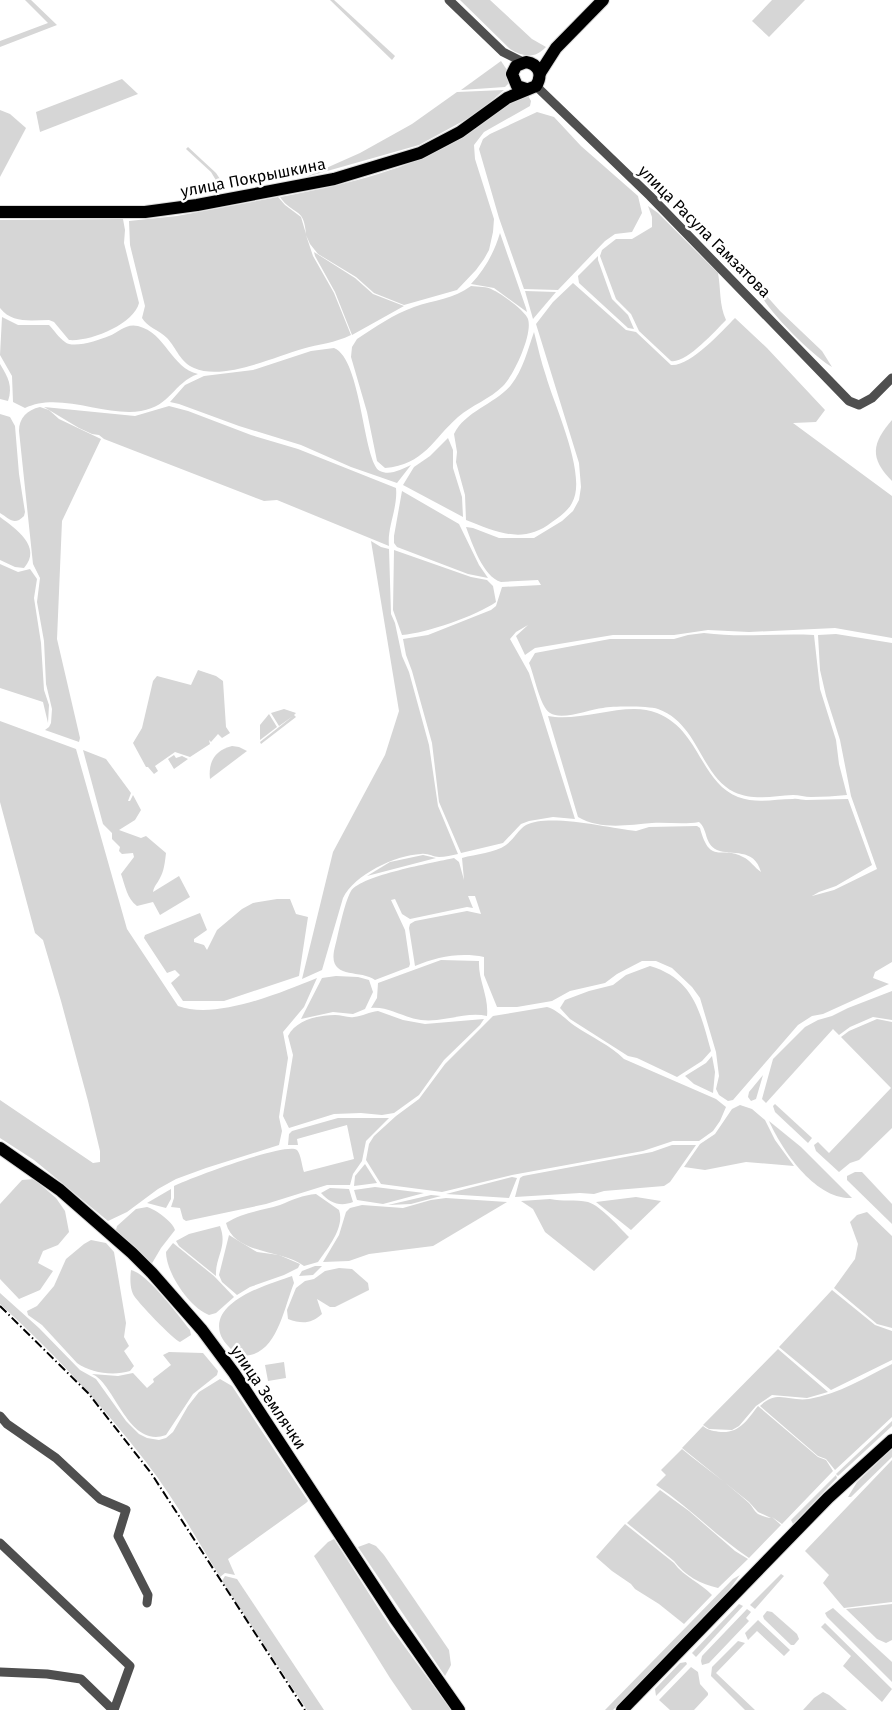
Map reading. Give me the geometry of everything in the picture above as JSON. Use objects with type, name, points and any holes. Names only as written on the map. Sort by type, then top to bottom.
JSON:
[{"type":"main road","points":[[556,48],[516,66],[512,76],[517,86],[531,88],[556,48],[603,0]]},
{"type":"main road","points":[[525,62],[535,65],[540,73]]},
{"type":"main road","name":"улица Покрышкина","points":[[494,107],[506,93],[512,76]]},
{"type":"main road","name":"улица Покрышкина","points":[[0,212],[145,212],[197,205],[334,179],[420,153],[459,132],[507,98],[531,88]]},
{"type":"main road","name":"улица Землячки","points":[[0,1148],[60,1190],[132,1253],[190,1316],[234,1373],[394,1617],[459,1710]]},
{"type":"main road","points":[[622,1710],[828,1497],[892,1440]]},
{"type":"street","points":[[449,0],[503,52],[525,62]]},
{"type":"street","points":[[503,52],[512,76]]},
{"type":"street","name":"улица Расула Гамзатова","points":[[531,88],[658,204],[849,401],[859,405],[872,398],[892,378]]},
{"type":"street","points":[[0,1416],[7,1424],[56,1458],[100,1499],[126,1510],[117,1536],[148,1595],[147,1603]]},
{"type":"street","points":[[0,1543],[130,1666],[114,1710],[81,1679],[46,1674],[0,1672]]},
{"type":"shaded area","points":[[25,0],[31,0],[57,25],[0,47],[0,41],[48,23]]},
{"type":"shaded area","points":[[330,0],[334,0],[395,56],[392,60]]},
{"type":"shaded area","points":[[460,0],[490,0],[532,39],[546,47],[538,54],[529,56],[515,52]]},
{"type":"shaded area","points":[[772,0],[805,0],[769,37],[752,21]]},
{"type":"shaded area","points":[[501,61],[509,73],[508,84],[505,87],[461,90]]},
{"type":"shaded area","points":[[122,79],[138,94],[40,132],[36,112]]},
{"type":"shaded area","points":[[504,90],[476,114],[419,145],[306,177],[360,153],[412,124],[457,92]]},
{"type":"shaded area","points":[[527,94],[531,101],[530,106],[484,132],[474,145],[475,159],[494,219],[493,232],[489,250],[484,259],[457,290],[404,305],[374,293],[356,277],[318,254],[306,235],[313,256],[334,293],[351,335],[234,370],[206,371],[194,368],[185,362],[167,338],[142,318],[145,306],[130,245],[129,221],[177,216],[278,197],[301,217],[306,234],[303,219],[300,215],[285,203],[280,197],[346,183],[410,163],[457,141],[512,101]]},
{"type":"shaded area","points":[[0,110],[10,114],[26,128],[0,177]]},
{"type":"shaded area","points":[[537,112],[554,117],[581,146],[638,196],[642,213],[632,232],[615,234],[605,241],[558,290],[524,289],[499,218],[479,149],[483,139],[490,134]]},
{"type":"shaded area","points":[[188,147],[216,173],[222,182],[217,182],[211,172],[186,149]]},
{"type":"shaded area","points":[[648,206],[658,213],[718,273],[721,303],[726,320],[700,346],[677,361],[671,361],[639,331],[631,314],[616,299],[600,256],[602,250],[616,239],[632,239],[652,227],[652,217]]},
{"type":"shaded area","points":[[123,219],[124,243],[139,303],[129,318],[99,335],[69,340],[54,322],[16,319],[0,308],[0,220]]},
{"type":"shaded area","points":[[500,233],[527,312],[494,288],[471,284],[481,273]]},
{"type":"shaded area","points":[[314,252],[355,278],[373,294],[404,306],[352,335],[335,292]]},
{"type":"shaded area","points":[[598,256],[612,299],[628,315],[634,329],[628,328],[579,283],[578,276]]},
{"type":"shaded area","points":[[573,283],[626,330],[636,332],[671,365],[679,364],[696,354],[735,318],[767,348],[825,410],[816,422],[793,423],[892,496],[892,638],[835,628],[749,632],[708,630],[674,635],[613,635],[535,648],[525,655],[516,636],[528,625],[516,632],[510,639],[529,673],[575,819],[553,817],[529,821],[521,824],[503,843],[461,853],[439,802],[432,743],[403,639],[428,635],[491,610],[496,606],[502,587],[541,585],[538,580],[501,582],[495,579],[479,559],[466,527],[499,538],[534,538],[562,521],[573,511],[579,500],[581,487],[579,463],[536,324],[553,302]]},
{"type":"shaded area","points":[[757,285],[780,311],[822,351],[832,367],[801,342],[766,304]]},
{"type":"shaded area","points":[[471,286],[488,288],[497,292],[513,303],[528,319],[528,334],[517,364],[503,386],[458,417],[427,450],[409,462],[385,468],[377,461],[367,412],[351,357],[352,347],[357,339],[399,313],[451,297]]},
{"type":"shaded area","points":[[525,291],[556,292],[533,319]]},
{"type":"shaded area","points":[[2,317],[18,325],[49,325],[63,340],[74,345],[99,340],[123,328],[138,326],[155,336],[181,365],[198,374],[183,383],[159,404],[141,411],[113,411],[53,402],[38,403],[25,408],[13,402],[12,376],[0,355]]},
{"type":"shaded area","points":[[534,332],[544,371],[568,440],[576,476],[576,491],[572,503],[563,514],[541,529],[520,535],[488,529],[466,520],[465,495],[456,462],[454,434],[465,419],[511,385],[522,366]]},
{"type":"shaded area","points":[[334,348],[343,356],[351,371],[374,464],[380,471],[388,473],[411,465],[397,483],[351,467],[301,445],[170,402],[185,385],[204,376],[253,370],[311,351]]},
{"type":"shaded area","points":[[0,364],[9,382],[8,401],[0,399]]},
{"type":"shaded area","points":[[169,406],[298,449],[396,488],[389,546],[277,500],[264,501],[104,439],[79,428],[44,407],[135,416]]},
{"type":"shaded area","points":[[40,407],[49,410],[59,419],[101,439],[62,521],[57,639],[80,738],[79,742],[45,730],[51,723],[52,709],[46,684],[44,641],[37,602],[40,578],[33,564],[19,431],[20,422],[25,415]]},
{"type":"shaded area","points":[[0,414],[10,417],[15,426],[25,512],[24,516],[17,521],[0,513]]},
{"type":"shaded area","points":[[892,420],[892,481],[879,465],[876,451],[880,436]]},
{"type":"shaded area","points":[[448,438],[453,450],[453,468],[462,497],[463,517],[403,485],[414,467],[430,456]]},
{"type":"shaded area","points":[[402,491],[459,524],[488,578],[468,574],[397,547],[394,543],[394,536]]},
{"type":"shaded area","points":[[0,517],[19,532],[29,546],[29,560],[24,568],[15,567],[0,560]]},
{"type":"shaded area","points":[[371,541],[389,549],[391,614],[429,745],[438,806],[458,854],[439,857],[421,854],[399,858],[376,868],[356,882],[343,898],[322,970],[302,979],[333,852],[385,755],[399,711]]},
{"type":"shaded area","points":[[394,550],[471,577],[487,580],[493,586],[496,602],[451,623],[402,635],[393,610]]},
{"type":"shaded area","points":[[0,564],[18,572],[30,569],[37,579],[34,598],[41,643],[44,690],[49,705],[48,723],[43,702],[0,688]]},
{"type":"shaded area","points":[[704,633],[814,635],[820,689],[836,740],[847,795],[756,797],[741,795],[723,784],[714,774],[682,726],[672,716],[658,709],[615,707],[562,716],[550,713],[546,710],[540,697],[529,663],[535,653],[610,639],[674,639]]},
{"type":"shaded area","points":[[836,634],[892,643],[892,962],[875,972],[873,978],[889,984],[823,1014],[812,1016],[798,1025],[733,1100],[728,1101],[719,1095],[716,1089],[719,1076],[716,1052],[700,998],[672,968],[656,961],[642,961],[605,983],[570,991],[552,1001],[517,1007],[497,1007],[484,975],[484,957],[448,956],[415,966],[410,924],[415,921],[467,911],[481,914],[475,896],[468,896],[473,908],[467,907],[410,919],[402,914],[395,899],[391,900],[405,930],[409,967],[375,980],[341,970],[336,966],[334,951],[348,896],[358,885],[398,870],[454,858],[459,862],[464,880],[462,858],[502,848],[523,827],[536,822],[564,821],[636,831],[649,827],[697,826],[712,851],[743,857],[761,872],[758,864],[748,856],[742,854],[723,852],[713,847],[699,822],[614,826],[595,824],[578,817],[548,716],[575,717],[632,709],[657,713],[682,731],[715,780],[725,790],[738,797],[759,801],[848,799],[872,865],[836,886],[812,896],[834,890],[877,869],[851,796],[840,740],[820,670],[818,635]]},
{"type":"shaded area","points":[[198,670],[223,681],[226,727],[230,733],[222,738],[218,734],[211,742],[209,740],[210,744],[190,757],[175,752],[155,766],[158,771],[154,774],[146,767],[133,743],[142,728],[153,681],[157,676],[191,685]]},
{"type":"shaded area","points":[[284,709],[296,713],[294,715],[296,717],[261,744],[260,742],[293,716],[279,726],[271,713]]},
{"type":"shaded area","points":[[269,714],[277,727],[260,740],[260,725]]},
{"type":"shaded area","points":[[0,721],[76,749],[127,929],[178,1006],[211,1010],[229,1007],[267,997],[317,978],[304,1007],[283,1032],[288,1058],[279,1117],[282,1131],[279,1145],[176,1179],[127,1212],[108,1221],[34,1160],[0,1138],[0,1100],[93,1163],[100,1162],[100,1151],[88,1101],[61,1001],[43,940],[35,933],[0,802]]},
{"type":"shaded area","points":[[232,746],[247,751],[210,779],[210,767],[214,758],[221,750]]},
{"type":"shaded area","points":[[83,750],[106,759],[131,793],[128,801],[133,795],[141,810],[135,820],[119,830],[141,838],[146,836],[166,853],[162,872],[153,892],[179,876],[190,897],[160,915],[153,902],[137,906],[129,896],[121,874],[134,857],[133,853],[122,854],[119,851],[120,847],[112,839],[112,833],[103,824]]},
{"type":"shaded area","points":[[174,755],[176,758],[182,756],[188,759],[174,769],[168,759]]},
{"type":"shaded area","points":[[423,855],[436,858],[367,876],[390,862]]},
{"type":"shaded area","points":[[290,899],[296,914],[308,917],[299,976],[224,1001],[183,1001],[171,983],[180,975],[175,970],[167,973],[144,938],[145,935],[200,913],[207,930],[194,939],[194,942],[204,945],[207,950],[217,930],[242,909],[253,903]]},
{"type":"shaded area","points":[[441,960],[479,961],[487,1016],[471,1015],[421,1020],[384,1009],[371,1008],[377,998],[378,983]]},
{"type":"shaded area","points":[[650,966],[677,979],[686,988],[698,1010],[711,1051],[702,1061],[677,1077],[628,1056],[570,1019],[560,1008],[565,1000],[613,985],[626,975]]},
{"type":"shaded area","points":[[336,976],[369,980],[373,992],[365,1009],[353,1014],[333,1012],[301,1019],[322,978]]},
{"type":"shaded area","points":[[892,991],[892,1020],[873,1017],[850,1027],[839,1035],[833,1029],[766,1103],[762,1099],[773,1059],[805,1027]]},
{"type":"shaded area","points":[[547,1007],[607,1045],[624,1059],[716,1099],[726,1107],[713,1131],[699,1141],[673,1141],[643,1151],[512,1175],[442,1192],[381,1184],[366,1160],[369,1144],[374,1136],[419,1099],[445,1064],[493,1016]]},
{"type":"shaded area","points":[[378,1011],[403,1020],[425,1024],[484,1019],[444,1060],[419,1095],[394,1113],[334,1114],[289,1128],[283,1116],[293,1055],[288,1036],[296,1026],[315,1017],[335,1015],[354,1017]]},
{"type":"shaded area","points":[[877,1019],[892,1022],[892,1128],[859,1160],[850,1163],[839,1172],[816,1151],[814,1145],[818,1142],[829,1153],[891,1088],[841,1037]]},
{"type":"shaded area","points":[[712,1056],[715,1072],[713,1093],[694,1084],[685,1076],[706,1063]]},
{"type":"shaded area","points":[[763,1075],[756,1099],[751,1101],[748,1097],[749,1092]]},
{"type":"shaded area","points":[[775,1104],[812,1138],[808,1143],[775,1112],[773,1106]]},
{"type":"shaded area","points":[[740,1105],[752,1109],[765,1120],[775,1140],[794,1166],[746,1162],[705,1170],[684,1167],[700,1144],[715,1134],[732,1109]]},
{"type":"shaded area","points":[[338,1118],[389,1118],[366,1141],[362,1161],[353,1174],[350,1185],[327,1185],[266,1204],[186,1221],[183,1219],[180,1208],[171,1207],[174,1186],[217,1169],[275,1151],[297,1150],[304,1172],[354,1159],[347,1125],[297,1139],[298,1145],[288,1145],[289,1134],[292,1131]]},
{"type":"shaded area","points":[[769,1121],[801,1147],[852,1198],[825,1191],[813,1182],[791,1159]]},
{"type":"shaded area","points":[[672,1145],[696,1145],[670,1182],[664,1186],[604,1191],[594,1194],[515,1197],[520,1178],[523,1176],[652,1152]]},
{"type":"shaded area","points":[[365,1164],[377,1183],[354,1186],[355,1176]]},
{"type":"shaded area","points":[[855,1172],[862,1172],[892,1204],[892,1224],[847,1180],[847,1176]]},
{"type":"shaded area","points":[[512,1177],[517,1178],[509,1198],[446,1194]]},
{"type":"shaded area","points":[[34,1179],[56,1198],[65,1211],[69,1232],[58,1245],[43,1251],[38,1263],[53,1271],[40,1290],[19,1299],[0,1279],[0,1204],[22,1180]]},
{"type":"shaded area","points":[[375,1187],[424,1193],[383,1204],[357,1200],[354,1190]]},
{"type":"shaded area","points":[[330,1188],[349,1189],[353,1202],[340,1204],[328,1199],[321,1193]]},
{"type":"shaded area","points":[[171,1189],[171,1199],[166,1208],[147,1203]]},
{"type":"shaded area","points":[[316,1194],[339,1210],[340,1217],[338,1230],[318,1262],[304,1266],[248,1246],[238,1241],[226,1223],[246,1214]]},
{"type":"shaded area","points":[[431,1195],[441,1196],[411,1204],[388,1205]]},
{"type":"shaded area","points":[[636,1197],[661,1201],[631,1230],[596,1202]]},
{"type":"shaded area","points":[[446,1198],[507,1202],[433,1246],[369,1254],[349,1261],[323,1262],[339,1235],[346,1212],[350,1208],[362,1205],[403,1208]]},
{"type":"shaded area","points":[[550,1199],[583,1201],[593,1204],[610,1217],[629,1237],[594,1271],[545,1232],[533,1209],[521,1201]]},
{"type":"shaded area","points":[[147,1207],[163,1216],[175,1230],[151,1265],[116,1230],[117,1226],[136,1209]]},
{"type":"shaded area","points":[[867,1212],[892,1236],[892,1328],[877,1324],[834,1288],[855,1259],[858,1244],[850,1222],[857,1215]]},
{"type":"shaded area","points":[[220,1226],[223,1240],[216,1276],[176,1241],[189,1234]]},
{"type":"shaded area","points":[[229,1235],[257,1252],[279,1255],[300,1264],[298,1268],[284,1275],[250,1287],[237,1295],[222,1282],[219,1275]]},
{"type":"shaded area","points":[[91,1240],[106,1243],[114,1252],[126,1323],[124,1337],[129,1346],[124,1351],[134,1366],[130,1371],[102,1373],[77,1363],[42,1325],[28,1315],[27,1311],[37,1306],[54,1286],[66,1259]]},
{"type":"shaded area","points":[[173,1243],[214,1276],[234,1297],[216,1313],[209,1315],[202,1311],[180,1289],[167,1260],[166,1252]]},
{"type":"shaded area","points":[[322,1266],[313,1275],[299,1276],[302,1271]]},
{"type":"shaded area","points":[[339,1268],[352,1269],[368,1283],[369,1290],[335,1307],[330,1307],[317,1299],[322,1314],[310,1321],[298,1322],[288,1319],[287,1310],[296,1288],[325,1271]]},
{"type":"shaded area","points":[[131,1270],[146,1279],[162,1296],[190,1330],[191,1335],[180,1342],[148,1312],[133,1294]]},
{"type":"shaded area","points":[[292,1276],[294,1283],[276,1332],[261,1350],[250,1355],[237,1355],[220,1333],[220,1321],[224,1311],[244,1295]]},
{"type":"shaded area","points":[[832,1290],[875,1325],[892,1331],[892,1360],[831,1390],[779,1347]]},
{"type":"shaded area","points":[[0,1293],[39,1328],[80,1370],[96,1379],[126,1421],[139,1434],[147,1438],[159,1440],[166,1438],[173,1432],[199,1392],[220,1379],[232,1386],[308,1501],[228,1559],[235,1575],[225,1573],[220,1577],[146,1462],[76,1380],[0,1304]]},
{"type":"shaded area","points":[[778,1349],[828,1392],[807,1398],[772,1395],[756,1406],[739,1426],[732,1430],[709,1429],[703,1425]]},
{"type":"shaded area","points":[[169,1352],[203,1353],[218,1371],[217,1375],[193,1394],[166,1435],[153,1437],[142,1433],[132,1424],[108,1389],[92,1374],[118,1376],[133,1373],[147,1388],[154,1382],[153,1379],[171,1365],[163,1355]]},
{"type":"shaded area","points":[[284,1362],[286,1378],[268,1381],[265,1365]]},
{"type":"shaded area","points":[[892,1364],[892,1417],[835,1470],[826,1459],[818,1456],[760,1406],[778,1397],[809,1399],[820,1397]]},
{"type":"shaded area","points":[[758,1406],[818,1457],[826,1460],[833,1471],[782,1524],[772,1517],[781,1525],[749,1558],[656,1485],[666,1475],[661,1470],[682,1449],[741,1496],[758,1514],[771,1518],[758,1512],[749,1502],[682,1448],[703,1426],[709,1430],[721,1432],[738,1428]]},
{"type":"shaded area","points":[[892,1421],[892,1426],[838,1476],[836,1474]]},
{"type":"shaded area","points":[[892,1449],[892,1457],[851,1497],[848,1497],[857,1482]]},
{"type":"shaded area","points":[[892,1460],[892,1602],[844,1608],[823,1583],[829,1575],[805,1551]]},
{"type":"shaded area","points":[[836,1475],[837,1478],[793,1524],[791,1520]]},
{"type":"shaded area","points":[[660,1490],[748,1559],[718,1588],[688,1575],[627,1523]]},
{"type":"shaded area","points":[[625,1524],[712,1595],[684,1624],[635,1589],[596,1557]]},
{"type":"shaded area","points":[[334,1539],[391,1628],[451,1710],[412,1710],[390,1678],[314,1556]]},
{"type":"shaded area","points":[[369,1543],[376,1546],[384,1555],[449,1650],[451,1665],[445,1676],[358,1547]]},
{"type":"shaded area","points":[[781,1574],[784,1576],[755,1609],[750,1605]]},
{"type":"shaded area","points":[[740,1575],[726,1594],[613,1710],[605,1710],[733,1579]]},
{"type":"shaded area","points":[[225,1576],[237,1579],[324,1710],[307,1710],[222,1581]]},
{"type":"shaded area","points":[[739,1604],[743,1606],[696,1657],[692,1653]]},
{"type":"shaded area","points":[[892,1604],[892,1640],[886,1643],[877,1639],[846,1609]]},
{"type":"shaded area","points":[[833,1608],[892,1662],[892,1682],[827,1617],[825,1613]]},
{"type":"shaded area","points":[[747,1609],[751,1612],[746,1618],[749,1621],[709,1663],[702,1665],[702,1656]]},
{"type":"shaded area","points":[[767,1611],[772,1612],[797,1634],[799,1639],[794,1645],[791,1645],[764,1619],[763,1616]]},
{"type":"shaded area","points":[[758,1620],[790,1650],[784,1656],[757,1631],[748,1640],[745,1633]]},
{"type":"shaded area","points":[[825,1623],[892,1689],[882,1702],[843,1666],[851,1656],[821,1627]]},
{"type":"shaded area","points":[[738,1641],[745,1643],[716,1673],[755,1710],[745,1710],[711,1676],[712,1667]]},
{"type":"shaded area","points":[[686,1662],[687,1664],[656,1696],[655,1689],[680,1663]]},
{"type":"shaded area","points":[[691,1667],[698,1672],[700,1684],[708,1695],[694,1710],[670,1710],[659,1700]]},
{"type":"shaded area","points":[[823,1692],[829,1695],[847,1710],[803,1710]]},
{"type":"railway","points":[[0,1306],[88,1393],[151,1473],[305,1710]]}]
